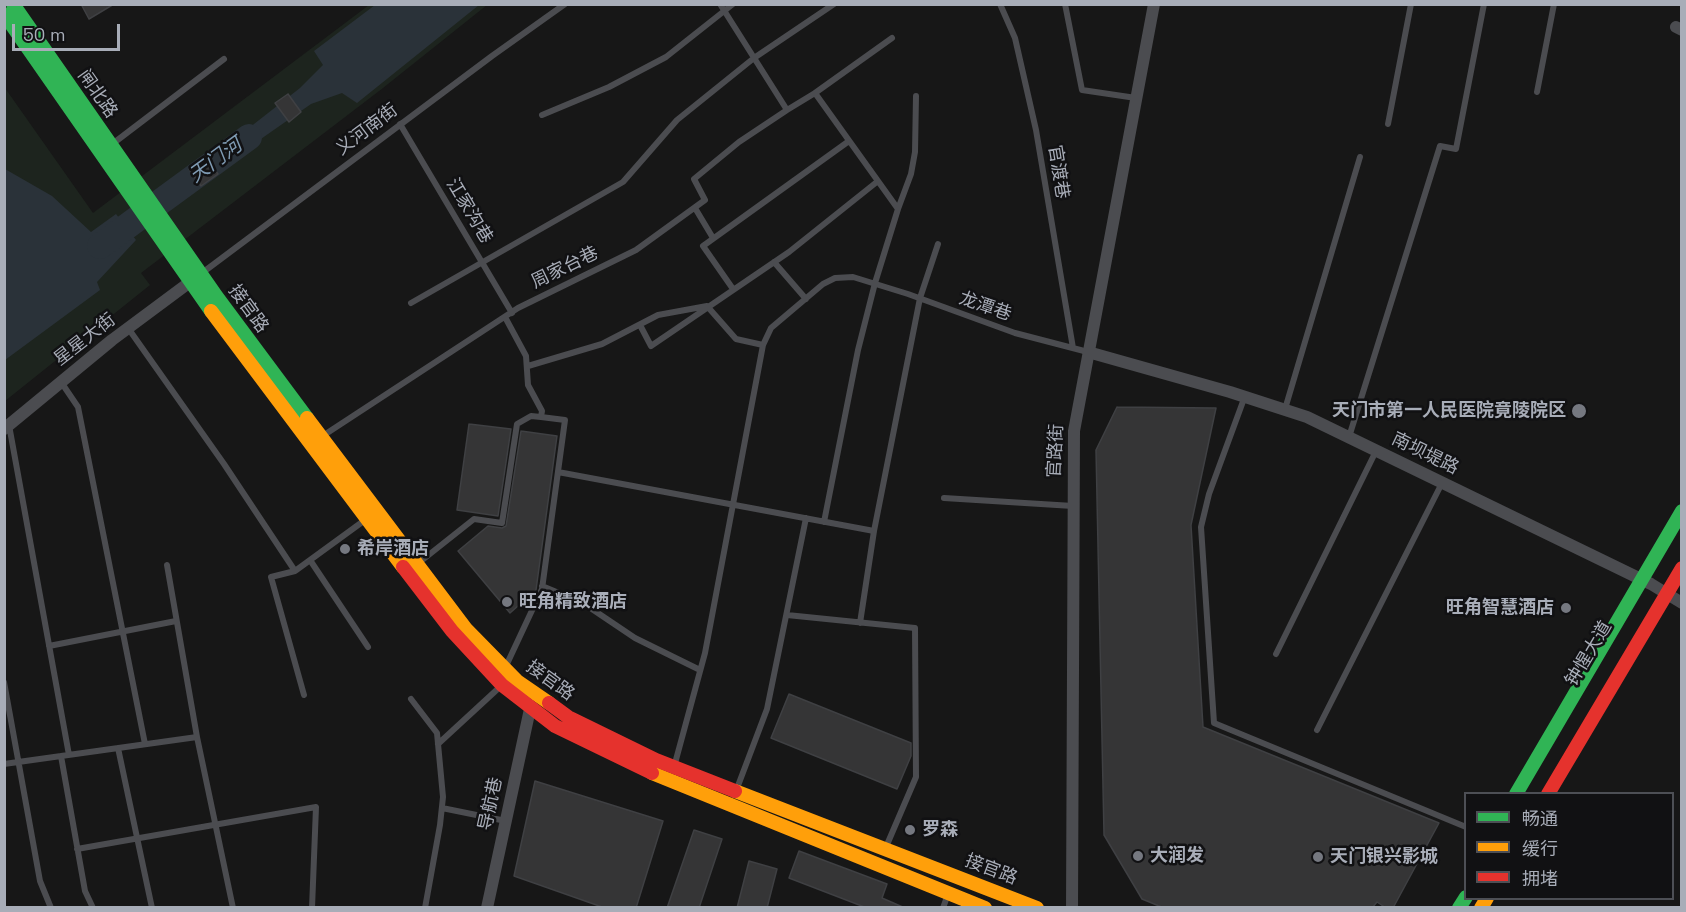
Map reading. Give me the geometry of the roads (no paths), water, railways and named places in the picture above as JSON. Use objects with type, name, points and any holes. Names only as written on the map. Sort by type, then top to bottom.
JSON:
[{"type":"main road","name":"闸北路","points":[[13,4],[111,146],[125,179]]},
{"type":"main road","name":"闸北路","points":[[4,14],[125,179]]},
{"type":"main road","points":[[125,179],[195,278]]},
{"type":"main road","name":"接官路","points":[[195,278],[321,438],[415,565],[466,629],[505,670],[529,691],[567,717],[674,767],[1037,908]]},
{"type":"main road","name":"接官路","points":[[195,278],[366,520],[452,631],[502,685],[530,709],[574,738],[692,791],[986,908]]},
{"type":"main road","points":[[1517,792],[1646,582],[1682,511]]},
{"type":"main road","name":"钟惺大道","points":[[1528,792],[1646,582],[1682,532]]},
{"type":"main road","name":"钟惺大道","points":[[1549,792],[1676,596],[1682,568]]},
{"type":"main road","points":[[1561,792],[1676,596]]},
{"type":"street","name":"官路街","points":[[1072,908],[1074,431],[1154,4]]},
{"type":"street","name":"星星大街","points":[[7,427],[128,328],[195,278]]},
{"type":"street","name":"南坝堤路","points":[[1088,352],[1285,409],[1377,450],[1676,596]]},
{"type":"street","name":"导航巷","points":[[487,908],[530,709]]},
{"type":"lane","name":"义河南街","points":[[195,278],[565,4]]},
{"type":"lane","points":[[542,115],[609,87],[666,57],[722,8],[733,4]]},
{"type":"lane","points":[[411,303],[623,182],[677,120],[754,58],[834,4]]},
{"type":"lane","name":"官渡巷","points":[[1000,4],[1015,38],[1036,130],[1073,348]]},
{"type":"lane","points":[[1065,4],[1082,90],[1136,98]]},
{"type":"lane","points":[[1388,124],[1411,4]]},
{"type":"lane","points":[[1349,437],[1440,146],[1456,149],[1484,4]]},
{"type":"lane","points":[[1537,92],[1554,4]]},
{"type":"lane","points":[[722,8],[786,110]]},
{"type":"lane","points":[[713,238],[695,208],[705,200],[694,179],[739,142],[892,38]]},
{"type":"lane","points":[[111,146],[224,59]]},
{"type":"lane","points":[[814,93],[898,209]]},
{"type":"lane","points":[[824,522],[874,283],[911,174],[915,153],[916,96]]},
{"type":"lane","name":"江家沟巷","points":[[400,124],[512,313]]},
{"type":"lane","points":[[733,289],[703,246],[849,141]]},
{"type":"lane","points":[[1285,409],[1360,157]]},
{"type":"lane","points":[[640,325],[651,346],[774,262],[878,181]]},
{"type":"lane","name":"周家台巷","points":[[321,438],[505,317],[636,250],[695,208]]},
{"type":"lane","points":[[860,623],[874,531],[920,298],[938,244]]},
{"type":"lane","points":[[774,262],[806,299]]},
{"type":"lane","name":"龙潭巷","points":[[763,345],[771,328],[823,284],[835,278],[853,277],[920,298],[1015,333],[1088,352]]},
{"type":"lane","points":[[528,366],[602,344],[669,312],[707,306]]},
{"type":"lane","points":[[674,767],[700,670],[763,345],[736,339],[707,306]]},
{"type":"lane","points":[[505,317],[528,366],[528,385],[542,411],[541,417]]},
{"type":"lane","points":[[128,328],[295,571]]},
{"type":"lane","points":[[61,382],[78,407],[145,744]]},
{"type":"lane","points":[[1245,396],[1209,494],[1201,527],[1214,723],[1464,826]]},
{"type":"lane","points":[[415,565],[474,519],[502,523],[517,424],[531,416],[565,420],[542,586],[505,670]]},
{"type":"lane","points":[[7,427],[69,755]]},
{"type":"lane","points":[[1276,654],[1377,450]]},
{"type":"lane","points":[[558,472],[874,531]]},
{"type":"lane","points":[[1317,730],[1442,483]]},
{"type":"lane","points":[[944,498],[1073,506]]},
{"type":"lane","points":[[736,792],[767,710],[806,518]]},
{"type":"lane","points":[[304,695],[271,577],[295,571],[366,520]]},
{"type":"lane","points":[[310,560],[368,647]]},
{"type":"lane","points":[[166,565],[197,737],[233,908]]},
{"type":"lane","points":[[542,586],[583,603],[635,638],[700,670]]},
{"type":"lane","points":[[787,615],[915,628],[916,777],[885,849]]},
{"type":"lane","points":[[49,646],[176,621]]},
{"type":"lane","points":[[4,682],[40,880],[51,908]]},
{"type":"lane","points":[[438,744],[502,685]]},
{"type":"lane","points":[[411,699],[432,724],[438,744],[442,808],[425,908]]},
{"type":"lane","points":[[4,764],[197,737]]},
{"type":"lane","points":[[118,748],[152,908]]},
{"type":"lane","points":[[61,756],[85,891],[93,908]]},
{"type":"lane","points":[[77,849],[316,807],[312,908]]},
{"type":"lane","points":[[442,808],[506,821]]},
{"type":"lane","points":[[943,908],[949,893]]},
{"type":"waterway","name":"天门河","points":[[100,246],[249,137]]},
{"type":"place","name":"天门市第一人民医院竟陵院区","points":[[1579,411]]},
{"type":"place","name":"希岸酒店","points":[[345,549]]},
{"type":"place","name":"旺角精致酒店","points":[[507,602]]},
{"type":"place","name":"旺角智慧酒店","points":[[1566,608]]},
{"type":"place","name":"罗森","points":[[910,830]]},
{"type":"place","name":"大润发","points":[[1138,856]]},
{"type":"place","name":"天门银兴影城","points":[[1318,857]]}]
